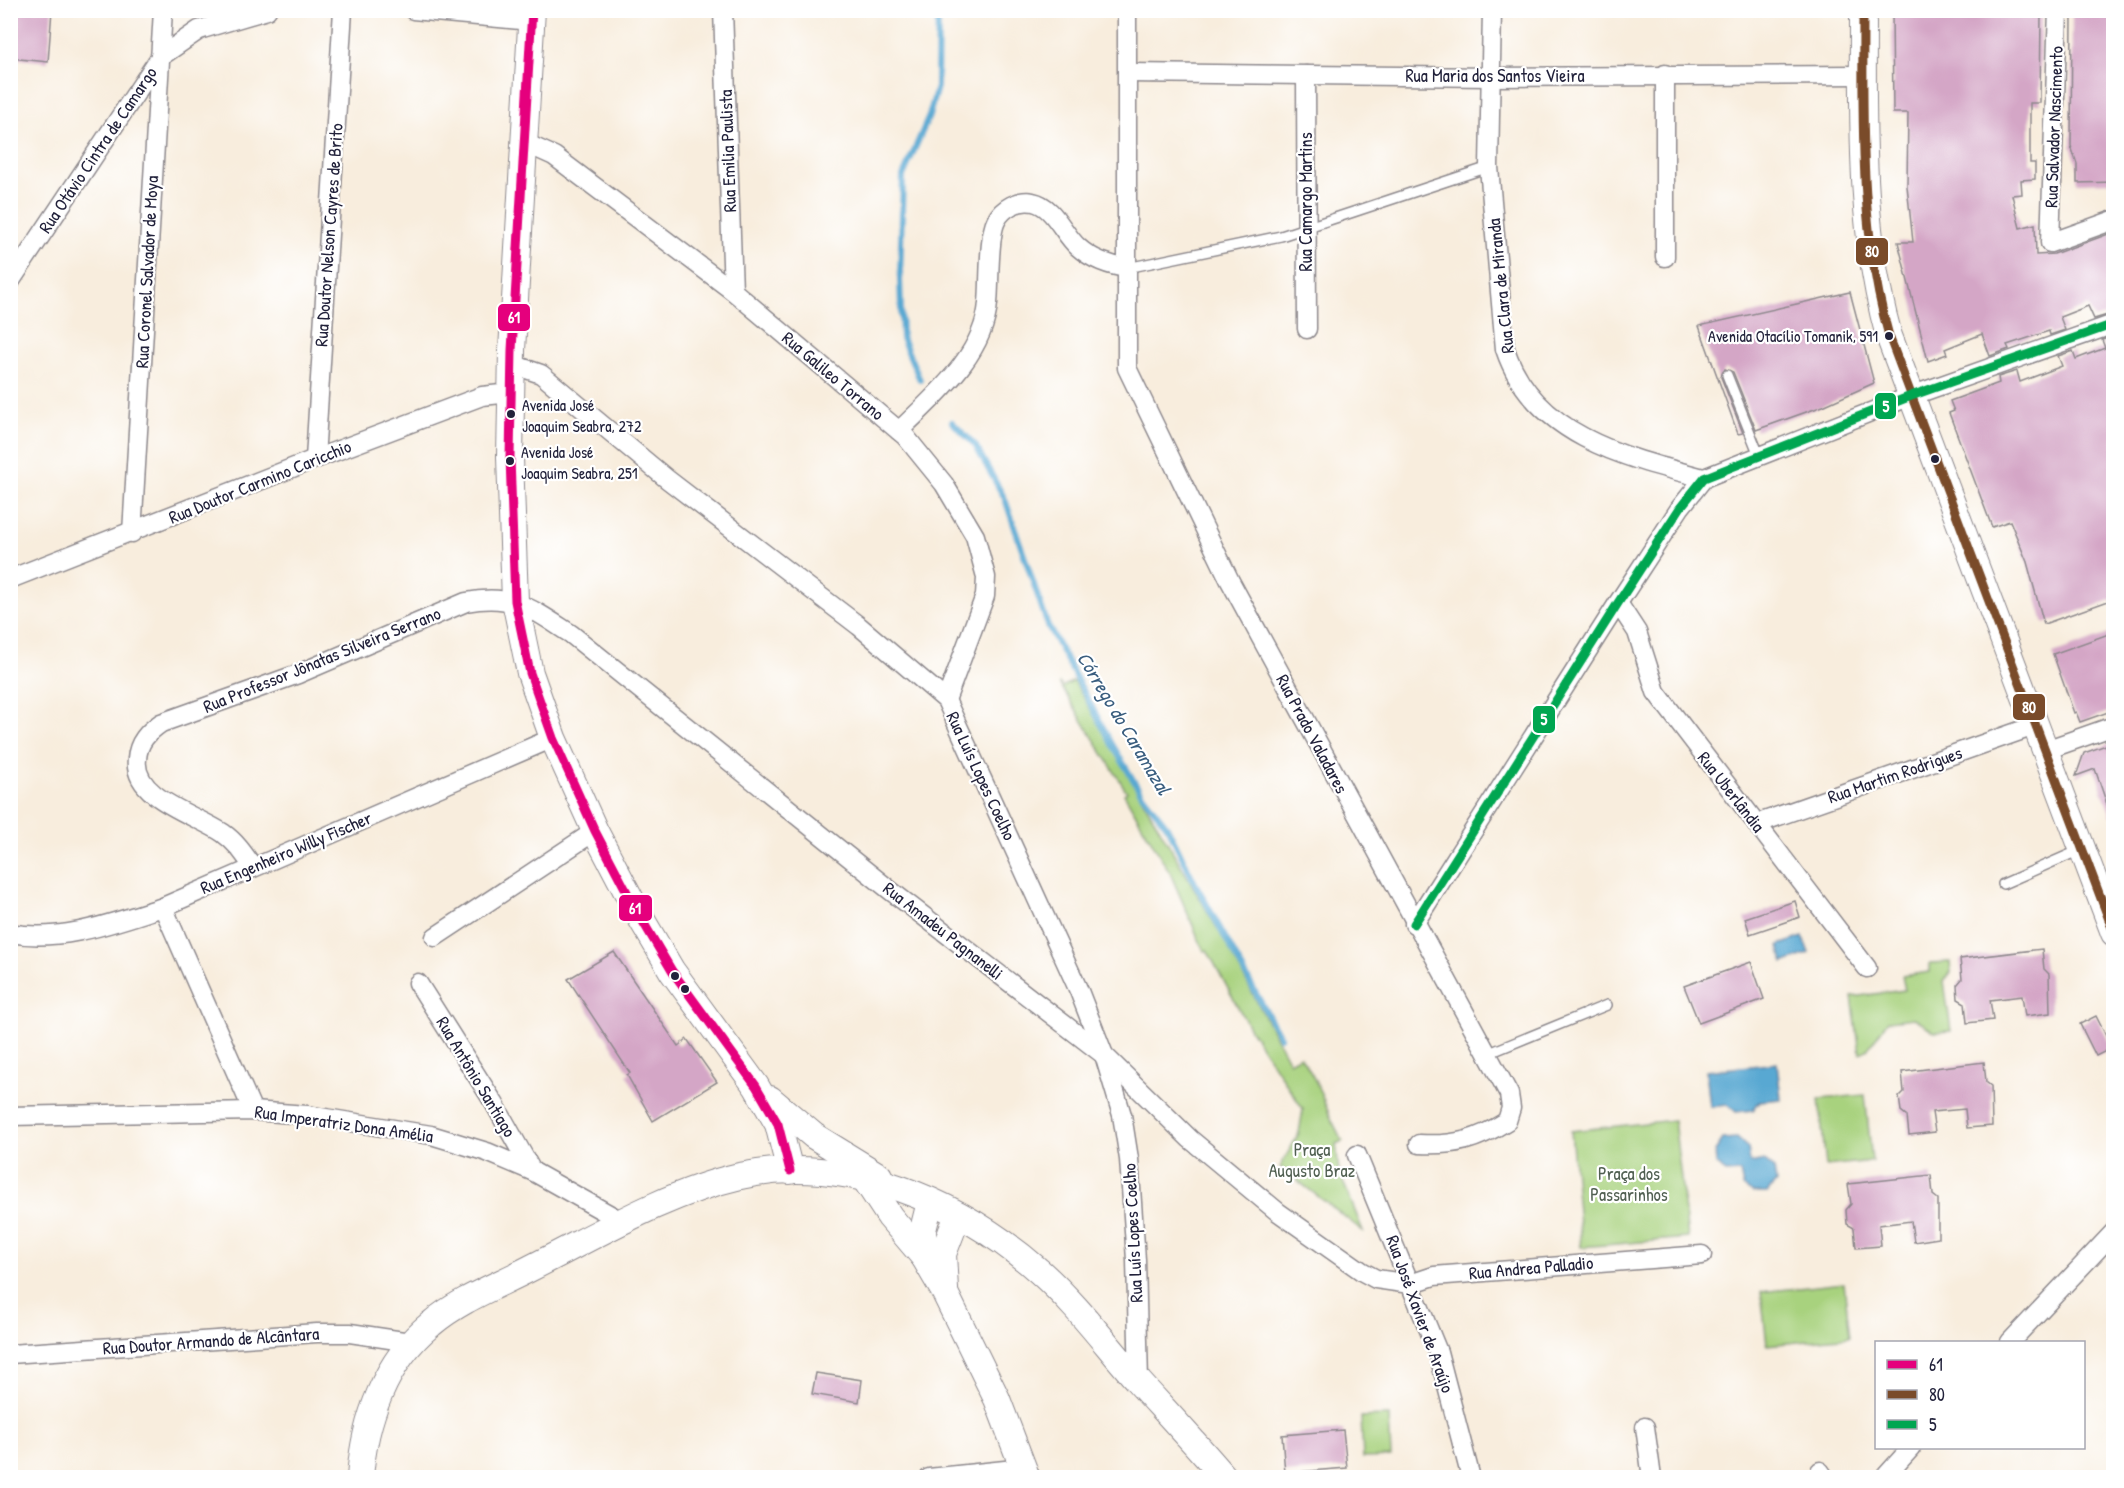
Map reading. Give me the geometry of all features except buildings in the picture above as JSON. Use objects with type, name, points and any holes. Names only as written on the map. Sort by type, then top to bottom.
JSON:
[{"type":"main road","points":[[1863,10],[1865,200],[1875,285],[1889,336],[1911,396],[2080,850],[2114,933]]},
{"type":"main road","points":[[531,16],[511,393],[514,601],[530,673],[553,738],[595,831],[639,915],[672,971],[756,1086],[778,1124],[790,1170]]},
{"type":"main road","points":[[756,1086],[814,1136],[896,1186],[958,1215],[1005,1243],[1041,1273],[1225,1478]]},
{"type":"main road","points":[[360,1478],[362,1442],[372,1413],[393,1368],[410,1342],[454,1307],[692,1189],[748,1175],[790,1170],[863,1176],[896,1186]]},
{"type":"main road","points":[[863,1176],[890,1217],[924,1257],[945,1293],[997,1399],[1025,1473]]},
{"type":"main road","points":[[924,1257],[923,1230],[930,1202]]},
{"type":"main road","points":[[945,1293],[943,1254],[958,1215]]},
{"type":"street","name":"Rua Coronel Salvador de Moya","points":[[132,533],[163,10]]},
{"type":"street","name":"Rua Otávio Cintra de Camargo","points":[[10,282],[160,57],[199,30],[267,10]]},
{"type":"street","name":"Rua Doutor Nelson Cayres de Brito","points":[[315,459],[343,10]]},
{"type":"street","points":[[413,10],[531,16]]},
{"type":"street","name":"Rua Emilia Paulista","points":[[723,10],[733,291]]},
{"type":"street","points":[[899,431],[945,385],[966,360],[976,341],[988,306],[993,227],[1002,211],[1020,202],[1035,202],[1052,215],[1077,247],[1101,261],[1127,268],[1126,10]]},
{"type":"street","name":"Rua Clara de Miranda","points":[[1492,10],[1489,167],[1505,349],[1511,367],[1534,399],[1570,431],[1630,459],[1704,478]]},
{"type":"street","name":"Rua Salvador Nascimento","points":[[2058,10],[2050,243],[2114,220]]},
{"type":"street","name":"Rua Maria dos Santos Vieira","points":[[1128,73],[1491,76],[1863,75]]},
{"type":"street","points":[[1665,74],[1665,257]]},
{"type":"street","name":"Rua Camargo Martins","points":[[1306,75],[1307,330]]},
{"type":"street","name":"Rua Galileo Torrano","points":[[523,142],[554,156],[733,291],[899,431],[929,465],[975,536],[986,577],[985,596],[946,700]]},
{"type":"street","name":"Rua Prado Valadares","points":[[1127,268],[1127,369],[1230,581],[1414,924],[1509,1094],[1511,1108],[1507,1121],[1493,1130],[1448,1145],[1419,1144]]},
{"type":"street","points":[[1414,924],[1618,603],[1680,508],[1704,478],[1911,396],[2114,324]]},
{"type":"street","name":"Rua Luís Lopes Coelho","points":[[512,364],[541,374],[667,478],[859,626],[946,700],[1079,991],[1104,1055],[1122,1115],[1129,1159],[1136,1260],[1139,1382]]},
{"type":"street","name":"Rua Doutor Carmino Caricchio","points":[[10,579],[482,396],[511,393]]},
{"type":"street","name":"Rua Professor Jônatas Silveira Serrano","points":[[253,867],[241,848],[224,834],[160,799],[148,789],[140,778],[136,764],[137,752],[149,732],[161,723],[298,674],[466,602],[488,598],[514,601]]},
{"type":"street","name":"Rua Amadeu Pagnanelli","points":[[514,601],[571,634],[891,891],[1104,1055],[1190,1139],[1278,1212],[1363,1272]]},
{"type":"street","name":"Rua Uberlândia","points":[[1618,603],[1637,632],[1656,692],[1867,968]]},
{"type":"street","name":"Rua Martim Rodrigues","points":[[1756,824],[2034,726]]},
{"type":"street","points":[[2043,751],[2114,726]]},
{"type":"street","name":"Rua Engenheiro Willy Fischer","points":[[10,933],[60,935],[112,923],[163,907],[553,738]]},
{"type":"street","points":[[435,937],[595,831]]},
{"type":"street","points":[[163,907],[253,1111]]},
{"type":"street","name":"Rua Antônio Santiago","points":[[418,983],[494,1103],[532,1171]]},
{"type":"street","name":"Rua Imperatriz Dona Amélia","points":[[10,1116],[253,1111],[307,1116],[431,1135],[458,1141],[532,1171],[623,1222]]},
{"type":"street","name":"Rua José Xavier de Araújo","points":[[1357,1155],[1438,1352],[1470,1478]]},
{"type":"street","points":[[2011,1341],[2114,1232]]},
{"type":"street","name":"Rua Andrea Palladio","points":[[1363,1272],[1387,1282],[1410,1284],[1434,1276],[1702,1255]]},
{"type":"street","name":"Rua Doutor Armando de Alcântara","points":[[10,1354],[317,1333],[350,1333],[410,1342]]},
{"type":"street","points":[[1645,1427],[1652,1478]]},
{"type":"street","points":[[1884,1478],[1910,1449]]},
{"type":"street","points":[[928,1478],[1025,1473]]},
{"type":"lane","points":[[1127,268],[1281,236],[1489,167]]},
{"type":"lane","points":[[1727,375],[1760,455]]},
{"type":"lane","points":[[2003,884],[2080,850]]},
{"type":"lane","points":[[1487,1054],[1607,1005]]},
{"type":"green space","name":"Praça Augusto Braz","points":[[1074,681],[1227,945],[1289,1062],[1300,1056],[1313,1077],[1343,1141],[1336,1144],[1339,1171],[1363,1231],[1280,1167],[1299,1133],[1303,1109],[1251,1031],[1207,950],[1204,951],[1170,873],[1124,794],[1127,792],[1059,683],[1062,687]]},
{"type":"green space","points":[[1950,962],[1951,972],[1944,981],[1951,1031],[1935,1032],[1914,1018],[1888,1021],[1867,1050],[1860,1053],[1852,997],[1905,990],[1902,976],[1930,972],[1930,963]]},
{"type":"green space","points":[[1865,1095],[1872,1161],[1826,1166],[1819,1099]]},
{"type":"green space","name":"Praça dos Passarinhos","points":[[1674,1120],[1688,1238],[1581,1247],[1571,1131]]},
{"type":"green space","points":[[1844,1283],[1850,1337],[1767,1345],[1761,1292]]},
{"type":"green space","points":[[1389,1416],[1391,1457],[1363,1458],[1361,1417]]},
{"type":"water","points":[[1803,937],[1809,953],[1783,963],[1779,945]]},
{"type":"water","points":[[1777,1063],[1781,1099],[1760,1101],[1753,1110],[1736,1112],[1728,1105],[1710,1107],[1706,1071]]},
{"type":"water","points":[[1737,1138],[1748,1148],[1750,1163],[1764,1160],[1774,1169],[1776,1182],[1767,1193],[1753,1193],[1743,1186],[1740,1172],[1726,1173],[1716,1163],[1715,1151],[1723,1139]]},
{"type":"waterway","name":"Córrego do Caramazal","points":[[920,380],[902,338],[900,278],[903,176],[929,116],[937,87],[938,10]]},
{"type":"waterway","name":"Córrego do Caramazal","points":[[952,422],[975,445],[1005,499],[1048,626],[1141,793],[1167,826],[1195,883],[1280,1037]]},
{"type":"transit line","name":"61","points":[[532,10],[512,350],[510,457],[515,601],[530,673],[553,738],[595,831],[639,915],[672,971],[756,1086],[778,1124],[790,1171]]},
{"type":"transit line","name":"80","points":[[1863,10],[1863,134],[1868,215],[1872,256],[1889,336],[2114,933]]},
{"type":"transit line","name":"5","points":[[1414,924],[1618,603],[1680,508],[1704,478],[1911,396],[2114,324]]},
{"type":"place","name":"Avenida Otacílio Tomanik, 591","points":[[1889,336]]},
{"type":"place","name":"Avenida José Joaquim Seabra, 272","points":[[511,414]]},
{"type":"place","name":"Avenida José Joaquim Seabra, 251","points":[[510,461]]}]
